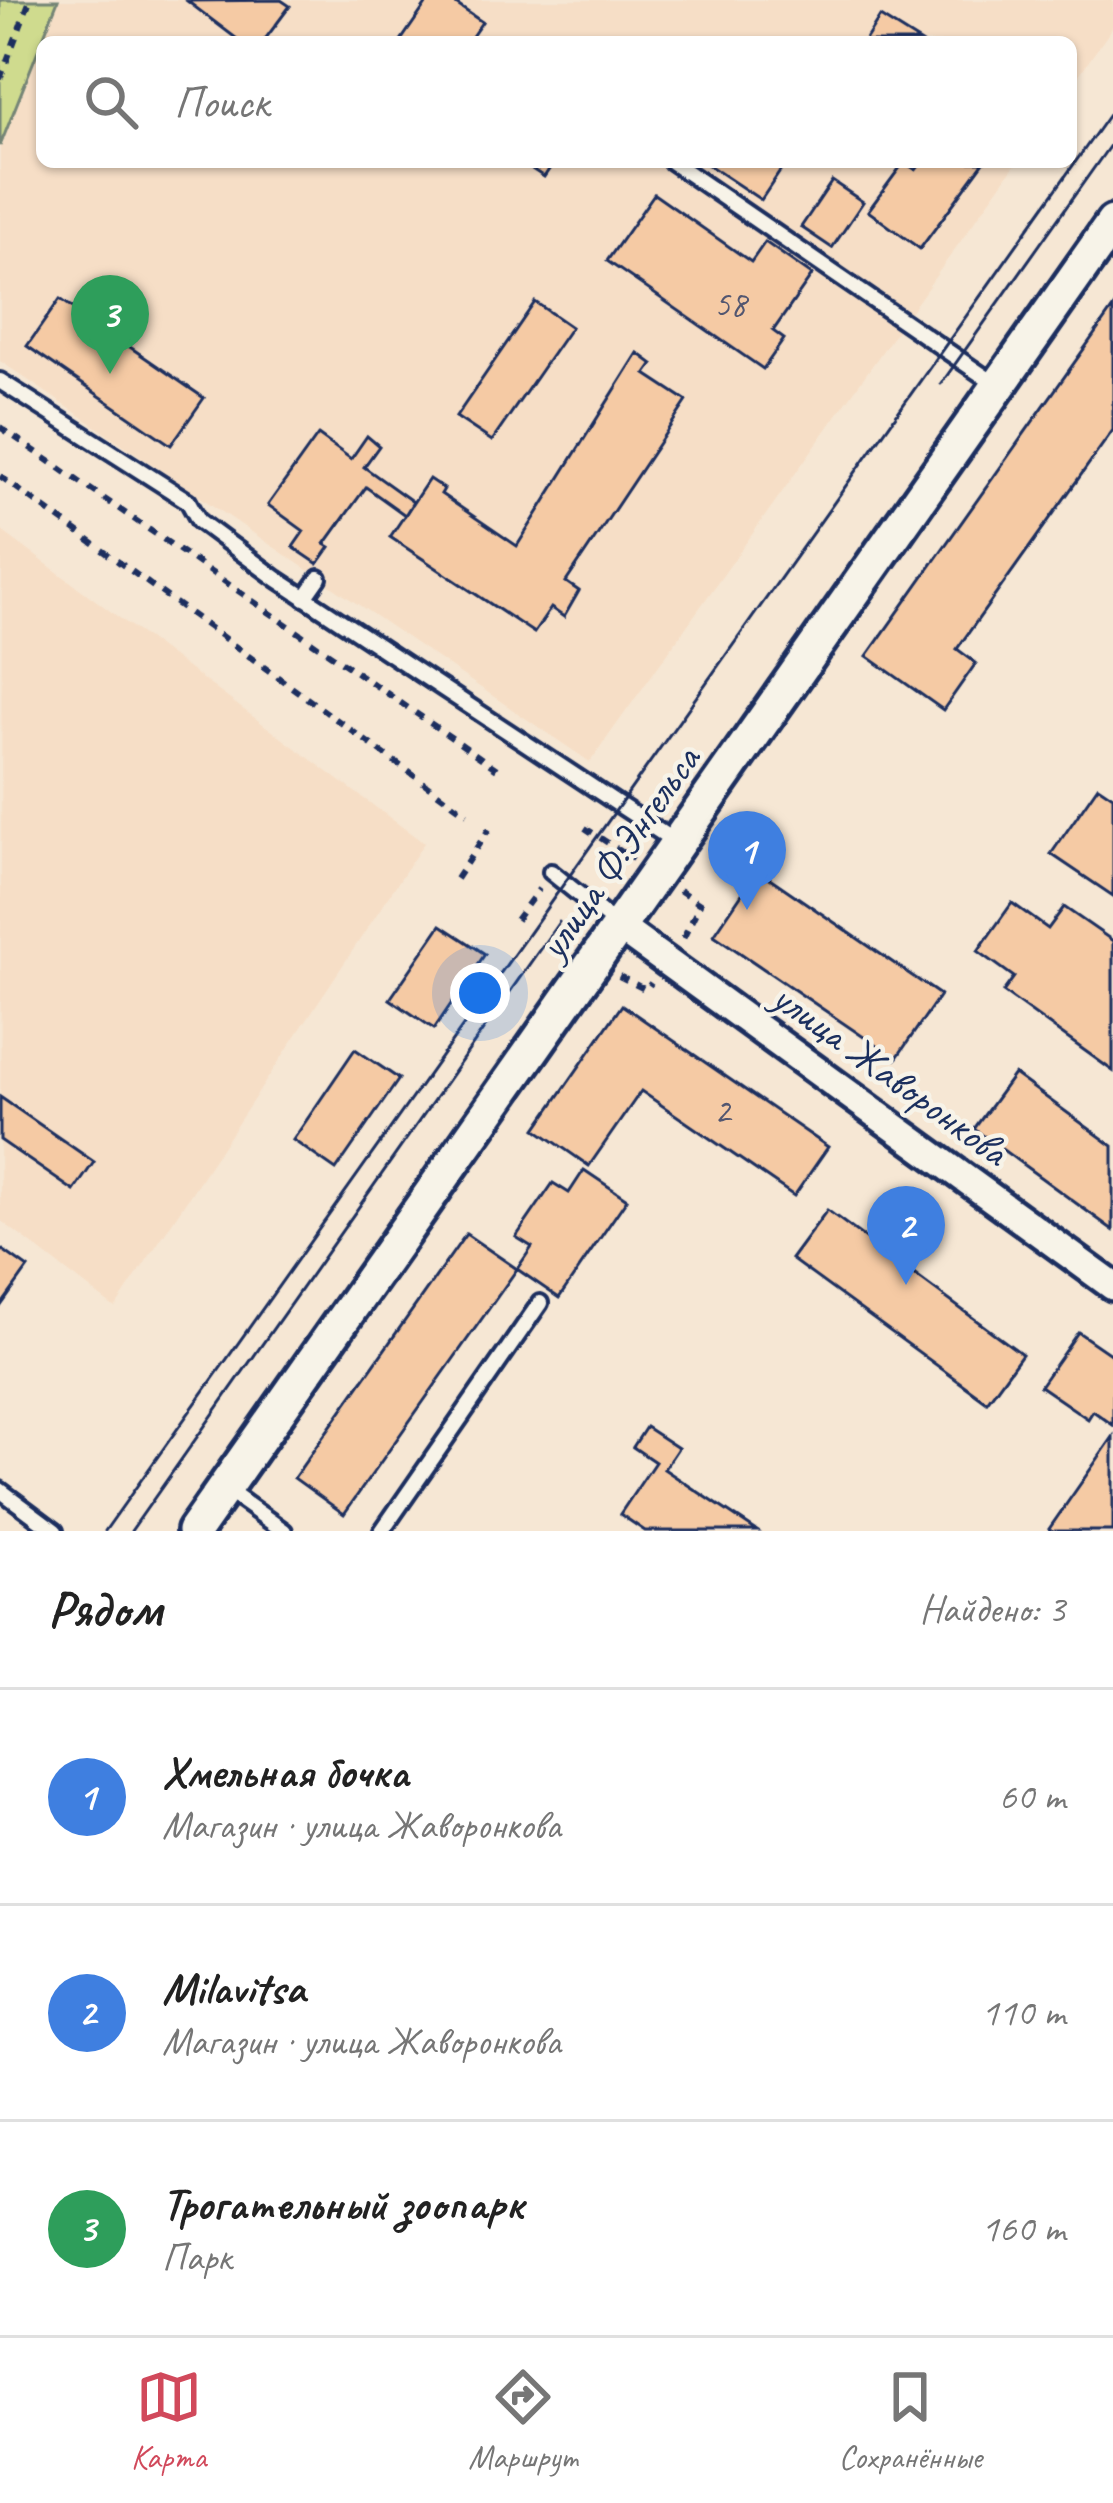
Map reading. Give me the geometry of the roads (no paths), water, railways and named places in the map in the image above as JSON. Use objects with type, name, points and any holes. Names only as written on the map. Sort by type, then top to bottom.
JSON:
[{"type":"street","name":"улица Ф.Энгельса","points":[[194,1531],[1113,223]]},
{"type":"street","name":"улица Жаворонкова","points":[[620,928],[1113,1286]]},
{"type":"lane","points":[[681,168],[998,386]]},
{"type":"lane","points":[[0,381],[188,501],[199,521],[305,598],[678,844]]},
{"type":"lane","points":[[305,598],[319,578]]},
{"type":"lane","points":[[551,872],[620,928]]},
{"type":"lane","points":[[382,1531],[540,1303]]},
{"type":"lane","points":[[224,1488],[284,1531]]},
{"type":"lane","points":[[0,1490],[55,1531]]},
{"type":"tram line","points":[[1077,160],[1113,109]]},
{"type":"tram line","points":[[941,384],[1113,141]]},
{"type":"tram line","points":[[105,1531],[1071,168]]},
{"type":"tram line","points":[[131,1531],[559,922]]},
{"type":"place","name":"Трогательный зоопарк","points":[[110,374]]},
{"type":"place","name":"Хмельная бочка","points":[[747,910]]},
{"type":"place","name":"Milavitsa","points":[[906,1285]]}]
